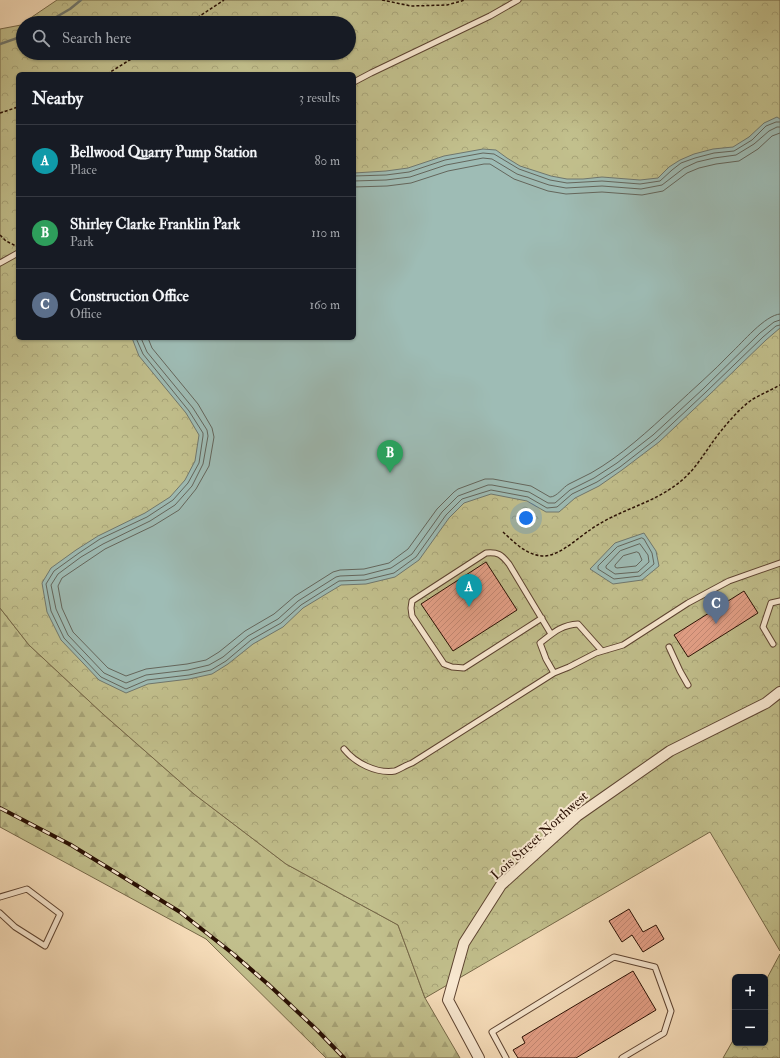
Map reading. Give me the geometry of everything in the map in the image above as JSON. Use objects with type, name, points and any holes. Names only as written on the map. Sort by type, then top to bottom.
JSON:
[{"type":"street","name":"Lois Street Northwest","points":[[479,1058],[448,1000],[464,943],[501,885],[577,816],[670,750],[766,703],[780,692]]},
{"type":"lane","points":[[356,81],[490,16],[518,0]]},
{"type":"lane","points":[[0,263],[16,254]]},
{"type":"lane","points":[[542,618],[487,655],[464,668],[452,667],[444,664],[412,616],[411,608],[412,601],[486,553],[495,552],[502,556],[509,564],[552,634]]},
{"type":"lane","points":[[344,749],[360,763],[367,766],[380,771],[395,770],[412,762],[554,673],[596,653],[623,645],[688,603],[729,581],[780,563]]},
{"type":"lane","points":[[773,644],[763,627],[771,603],[780,601]]},
{"type":"lane","points":[[554,673],[546,659],[540,643],[560,628],[570,624],[578,624],[602,651]]},
{"type":"lane","points":[[669,646],[688,685]]},
{"type":"lane","points":[[0,897],[27,889],[60,914],[45,946],[15,927],[0,913]]},
{"type":"lane","points":[[506,1058],[492,1032],[614,957],[655,967],[671,1011],[664,1033],[622,1058]]},
{"type":"path","points":[[199,16],[224,0]]},
{"type":"path","points":[[382,0],[411,6],[447,4],[465,0]]},
{"type":"path","points":[[110,72],[130,60]]},
{"type":"path","points":[[0,113],[16,108]]},
{"type":"path","points":[[0,235],[6,241],[16,246]]},
{"type":"path","points":[[503,532],[525,551],[542,556],[558,553],[592,528],[629,509],[649,502],[682,481],[694,469],[720,432],[738,412],[752,400],[780,385]]},
{"type":"green space","points":[[57,0],[780,0],[780,951],[710,832],[425,998],[398,925],[286,864],[194,794],[103,714],[29,645],[0,608],[0,29],[16,26],[16,60],[356,60],[356,16],[33,16]]},
{"type":"green space","points":[[0,608],[29,645],[103,714],[194,794],[286,864],[398,925],[425,998],[460,1058],[326,1058],[206,939],[0,827]]},
{"type":"green space","points":[[780,954],[780,1058],[723,1058],[732,1042],[732,1046],[768,1046],[768,976]]},
{"type":"water","points":[[777,117],[780,119],[780,328],[659,442],[622,470],[599,486],[575,498],[559,512],[546,512],[527,501],[491,494],[464,503],[449,518],[419,560],[395,577],[366,584],[341,585],[303,608],[283,627],[253,644],[228,664],[212,674],[189,679],[148,684],[126,693],[99,680],[61,640],[47,612],[42,583],[51,568],[98,536],[145,513],[170,497],[185,480],[195,461],[199,435],[186,413],[139,356],[133,340],[356,340],[356,173],[408,168],[444,156],[483,149],[496,150],[520,166],[551,176],[567,179],[602,177],[640,180],[658,178],[669,167],[694,154],[713,149],[733,147],[749,137],[764,123]]},
{"type":"water","points":[[644,533],[656,551],[659,566],[642,580],[613,584],[590,569],[615,543]]},
{"type":"building","points":[[486,562],[517,610],[453,651],[421,604]]},
{"type":"building","points":[[744,591],[758,613],[688,657],[674,635]]},
{"type":"building","points":[[629,909],[643,932],[656,925],[664,939],[643,952],[632,935],[622,942],[609,921]]},
{"type":"building","points":[[633,971],[656,1010],[576,1058],[518,1058],[513,1050],[525,1043],[522,1037]]},
{"type":"waterway","points":[[58,16],[81,0]]},
{"type":"waterway","points":[[0,44],[16,38]]},
{"type":"railway","points":[[0,808],[71,845],[180,912],[232,953],[269,985],[317,1030],[344,1058]]},
{"type":"place","name":"Shirley Clarke Franklin Park","points":[[390,473]]},
{"type":"place","name":"Bellwood Quarry Pump Station","points":[[469,607]]},
{"type":"place","name":"Construction Office","points":[[716,624]]}]
